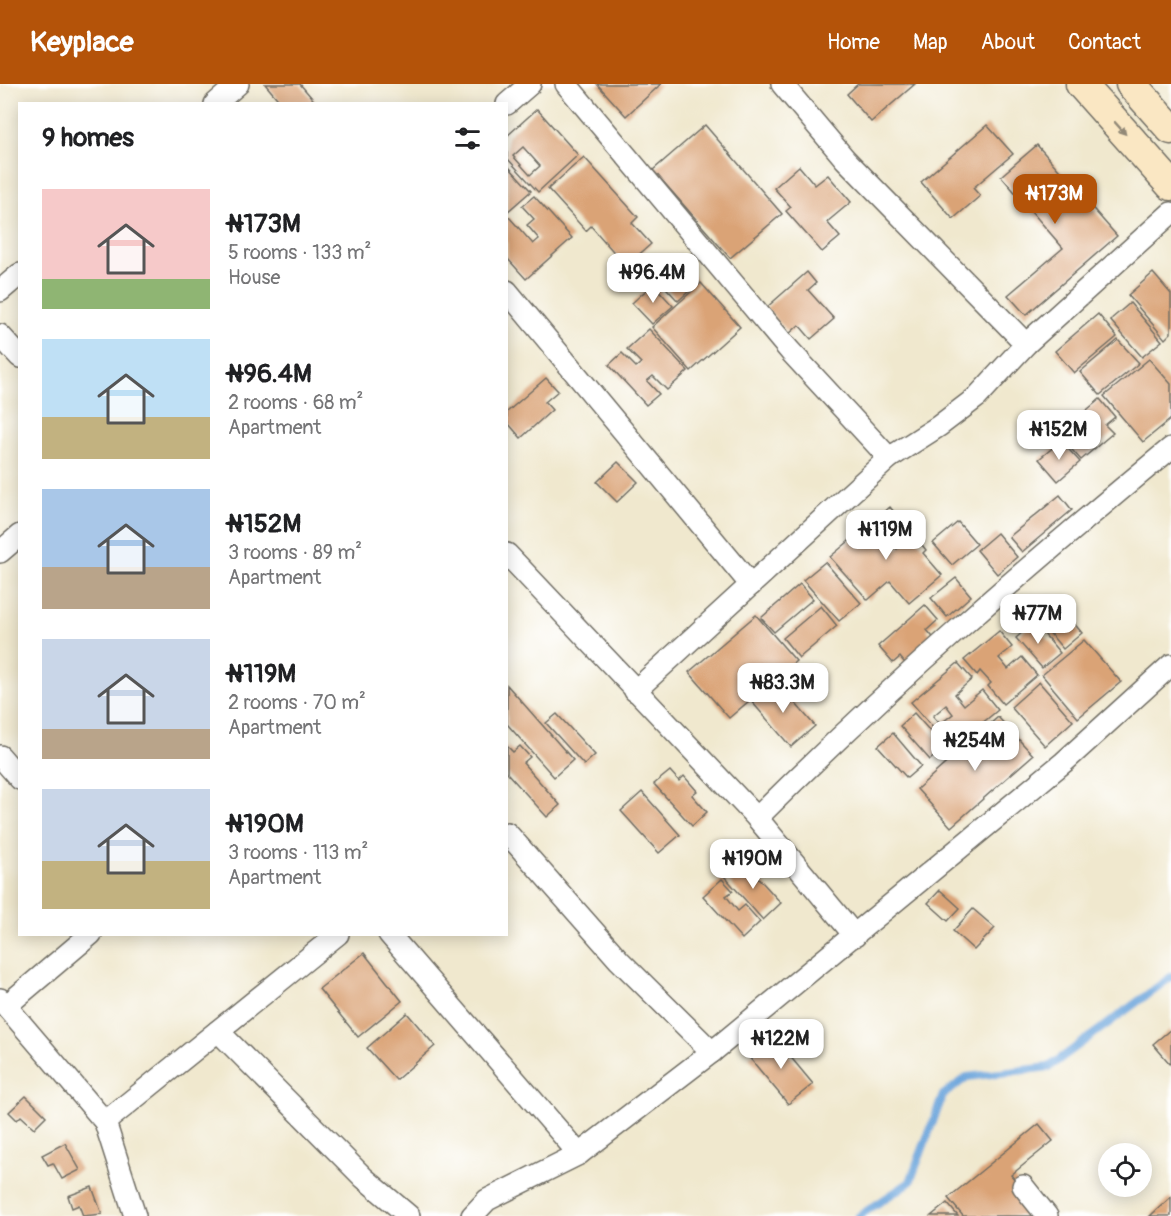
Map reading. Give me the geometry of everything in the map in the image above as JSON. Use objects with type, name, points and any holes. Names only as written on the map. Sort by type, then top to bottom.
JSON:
[{"type":"main road","points":[[1081,84],[1171,185]]},
{"type":"main road","points":[[1131,84],[1171,129]]},
{"type":"street","points":[[217,102],[238,84]]},
{"type":"street","points":[[508,103],[530,84]]},
{"type":"street","points":[[566,84],[790,351],[889,458]]},
{"type":"street","points":[[782,84],[845,159],[1026,344]]},
{"type":"street","points":[[636,691],[889,458],[939,426],[977,397],[1026,344],[1171,213]]},
{"type":"street","points":[[0,291],[18,276]]},
{"type":"street","points":[[508,292],[751,585]]},
{"type":"street","points":[[0,335],[18,355]]},
{"type":"street","points":[[757,818],[828,746],[1007,585],[1171,448]]},
{"type":"street","points":[[0,552],[18,537]]},
{"type":"street","points":[[510,565],[636,691],[757,818],[855,936]]},
{"type":"street","points":[[472,1216],[488,1200],[579,1154],[712,1053],[1064,762],[1171,665]]},
{"type":"street","points":[[508,834],[619,960],[712,1053]]},
{"type":"street","points":[[88,936],[3,1002],[105,1122],[135,1216]]},
{"type":"street","points":[[105,1122],[336,936]]},
{"type":"street","points":[[391,936],[579,1154]]},
{"type":"street","points":[[218,1031],[364,1178],[409,1216]]},
{"type":"street","points":[[1023,1186],[1047,1216]]},
{"type":"building","points":[[265,84],[300,84],[315,102],[280,102]]},
{"type":"building","points":[[597,84],[661,84],[626,116]]},
{"type":"building","points":[[858,84],[915,84],[871,122],[847,94]]},
{"type":"building","points":[[537,109],[578,155],[538,192],[508,159],[508,135]],"holes":[[[523,147],[540,166],[530,175],[513,156]]]},
{"type":"building","points":[[705,125],[782,214],[730,258],[653,170]]},
{"type":"building","points":[[987,125],[1013,154],[973,188],[980,196],[953,219],[921,182]]},
{"type":"building","points":[[1037,145],[1117,236],[1026,315],[1008,295],[1063,248],[1001,176]]},
{"type":"building","points":[[584,157],[638,217],[632,223],[651,244],[626,266],[591,226],[586,231],[548,189]]},
{"type":"building","points":[[508,166],[531,191],[508,211]]},
{"type":"building","points":[[799,166],[815,185],[828,175],[851,202],[827,222],[840,237],[822,252],[786,211],[791,207],[774,188]]},
{"type":"building","points":[[534,196],[572,238],[526,279],[508,259],[509,217],[533,244],[539,239],[527,225],[534,219],[522,206]]},
{"type":"building","points":[[680,261],[699,282],[678,301],[658,279]]},
{"type":"building","points":[[807,272],[816,283],[808,290],[834,319],[811,339],[799,325],[789,334],[766,308]]},
{"type":"building","points":[[1153,273],[1171,294],[1171,333],[1165,339],[1128,295]]},
{"type":"building","points":[[701,283],[740,327],[691,371],[652,327]]},
{"type":"building","points":[[653,284],[673,306],[652,324],[632,303]]},
{"type":"building","points":[[1130,303],[1162,341],[1142,357],[1110,320]]},
{"type":"building","points":[[1098,314],[1117,337],[1074,373],[1055,351]]},
{"type":"building","points":[[649,329],[688,371],[667,390],[653,376],[647,381],[659,394],[646,405],[609,365],[622,353],[636,367],[641,363],[627,349]]},
{"type":"building","points":[[1118,340],[1139,363],[1100,395],[1080,372]]},
{"type":"building","points":[[1149,359],[1171,384],[1171,419],[1143,442],[1104,396]]},
{"type":"building","points":[[546,378],[558,391],[545,402],[552,410],[521,438],[508,423],[508,411]]},
{"type":"building","points":[[1100,399],[1115,417],[1105,425],[1113,433],[1081,460],[1058,434]]},
{"type":"building","points":[[1061,441],[1080,462],[1058,481],[1039,459]]},
{"type":"building","points":[[618,462],[638,482],[617,502],[597,482]]},
{"type":"building","points":[[1060,495],[1072,510],[1022,552],[1009,537]]},
{"type":"building","points":[[890,507],[902,522],[885,536],[897,549],[914,535],[926,550],[923,553],[942,575],[909,603],[890,581],[868,600],[830,557]]},
{"type":"building","points":[[958,522],[977,544],[952,565],[933,543]]},
{"type":"building","points":[[997,533],[1017,557],[997,574],[977,550]]},
{"type":"building","points":[[825,562],[861,603],[839,621],[803,580]]},
{"type":"building","points":[[956,578],[971,596],[947,617],[931,598]]},
{"type":"building","points":[[800,584],[813,599],[774,632],[761,618]]},
{"type":"building","points":[[1057,603],[1082,633],[1063,649],[1038,619]]},
{"type":"building","points":[[925,605],[938,620],[927,630],[937,642],[908,667],[900,657],[893,663],[878,646]]},
{"type":"building","points":[[821,606],[837,626],[799,658],[783,638]]},
{"type":"building","points":[[756,615],[796,661],[729,718],[689,672]]},
{"type":"building","points":[[1034,622],[1060,653],[1042,668],[1016,638]]},
{"type":"building","points":[[999,631],[1012,647],[999,658],[1008,669],[1022,657],[1037,675],[1003,704],[988,686],[991,683],[980,671],[977,675],[964,660]]},
{"type":"building","points":[[1084,640],[1121,682],[1078,718],[1042,675]]},
{"type":"building","points":[[958,663],[972,679],[955,694],[964,705],[982,690],[998,710],[951,749],[911,702]],"holes":[[[946,705],[953,714],[940,724],[933,716]]]},
{"type":"building","points":[[776,681],[815,726],[791,747],[752,702]]},
{"type":"building","points":[[1039,682],[1073,721],[1045,746],[1011,707]]},
{"type":"building","points":[[508,686],[573,760],[554,777],[508,725]]},
{"type":"building","points":[[914,713],[944,747],[930,760],[900,726]]},
{"type":"building","points":[[557,714],[595,755],[584,765],[546,723]]},
{"type":"building","points":[[998,717],[1033,755],[951,827],[917,789]]},
{"type":"building","points":[[893,733],[921,766],[907,778],[878,746]]},
{"type":"building","points":[[520,746],[530,757],[523,763],[560,805],[547,817],[508,774],[508,747],[513,752]]},
{"type":"building","points":[[670,771],[679,781],[684,776],[697,791],[692,795],[707,812],[692,826],[654,784]]},
{"type":"building","points":[[642,792],[680,835],[659,853],[621,811]]},
{"type":"building","points":[[742,860],[781,903],[763,920],[724,876]]},
{"type":"building","points":[[722,879],[733,891],[726,896],[738,911],[745,905],[760,922],[742,939],[703,896]]},
{"type":"building","points":[[940,890],[960,908],[948,921],[928,903]]},
{"type":"building","points":[[973,909],[995,928],[974,950],[953,931]]},
{"type":"building","points":[[364,953],[402,1001],[358,1037],[319,989]]},
{"type":"building","points":[[407,1013],[435,1046],[396,1080],[367,1048]]},
{"type":"building","points":[[1171,1029],[1171,1065],[1153,1044]]},
{"type":"building","points":[[774,1037],[813,1084],[788,1104],[749,1057]]},
{"type":"building","points":[[26,1096],[46,1116],[34,1128],[21,1116],[17,1120],[9,1112]]},
{"type":"building","points":[[1039,1124],[1053,1141],[1011,1175],[1041,1212],[1036,1216],[963,1216],[948,1198]]},
{"type":"building","points":[[65,1143],[80,1170],[62,1179],[53,1163],[48,1165],[42,1155]]},
{"type":"building","points":[[92,1187],[102,1214],[83,1216],[79,1205],[72,1208],[68,1196]]},
{"type":"building","points":[[1171,1197],[1171,1216],[1150,1216]]},
{"type":"building","points":[[947,1203],[958,1216],[931,1216]]},
{"type":"waterway","points":[[859,1216],[910,1182],[943,1095],[967,1077],[1049,1067],[1171,977]]}]
